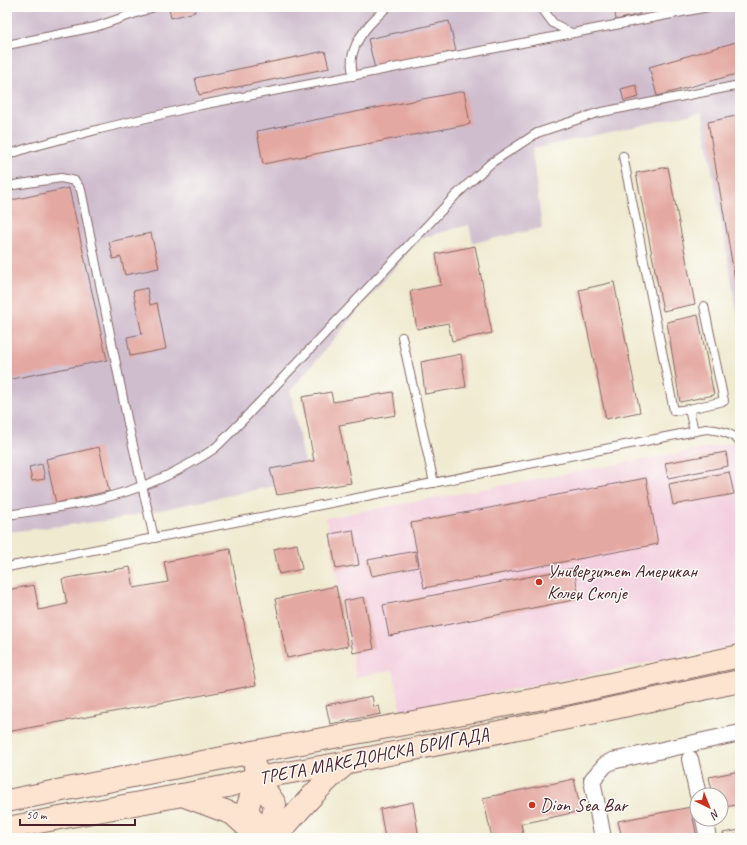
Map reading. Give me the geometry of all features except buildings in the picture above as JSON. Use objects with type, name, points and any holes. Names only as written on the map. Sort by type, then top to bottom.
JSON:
[{"type":"street","name":"ТРЕТА МАКЕДОНСКА БРИГАДА","points":[[7,801],[253,752],[565,694],[740,656]]},
{"type":"street","name":"ТРЕТА МАКЕДОНСКА БРИГАДА","points":[[7,828],[228,786],[257,778],[349,762],[736,684]]},
{"type":"street","points":[[603,838],[592,780],[605,765],[612,761],[740,733]]},
{"type":"street","points":[[253,752],[257,778],[275,804],[269,838]]},
{"type":"street","points":[[690,759],[696,787]]},
{"type":"street","points":[[275,838],[309,797],[349,762]]},
{"type":"street","points":[[257,778],[247,809],[263,838]]},
{"type":"street","points":[[182,795],[233,814],[259,838]]},
{"type":"street","points":[[706,827],[708,838]]},
{"type":"lane","points":[[7,45],[95,27],[154,7]]},
{"type":"lane","points":[[353,76],[352,59],[355,44],[369,25],[387,7]]},
{"type":"lane","points":[[540,7],[553,23],[571,33]]},
{"type":"lane","points":[[7,155],[100,129],[201,105],[708,7]]},
{"type":"lane","points":[[7,516],[110,498],[143,486],[177,471],[214,449],[456,194],[491,163],[537,133],[598,113],[740,85]]},
{"type":"lane","points":[[623,156],[674,411],[724,401],[704,306]]},
{"type":"lane","points":[[7,186],[61,178],[75,181],[81,190],[129,428],[154,538]]},
{"type":"lane","points":[[402,337],[434,483]]},
{"type":"lane","points":[[689,408],[694,432]]},
{"type":"lane","points":[[7,567],[706,429],[728,433],[740,442]]},
{"type":"shaded area","points":[[7,7],[740,7],[740,329],[702,112],[532,149],[542,228],[473,243],[469,225],[420,238],[290,391],[308,479],[112,520],[7,532]]},
{"type":"shaded area","name":"Универзитет Американ Колеџ Скопје","points":[[737,442],[740,457],[740,645],[401,711],[393,670],[356,677],[326,518]]},
{"type":"place","name":"Универзитет Американ Колеџ Скопје","points":[[539,582]]},
{"type":"place","name":"Dion Sea Bar","points":[[532,805]]}]
